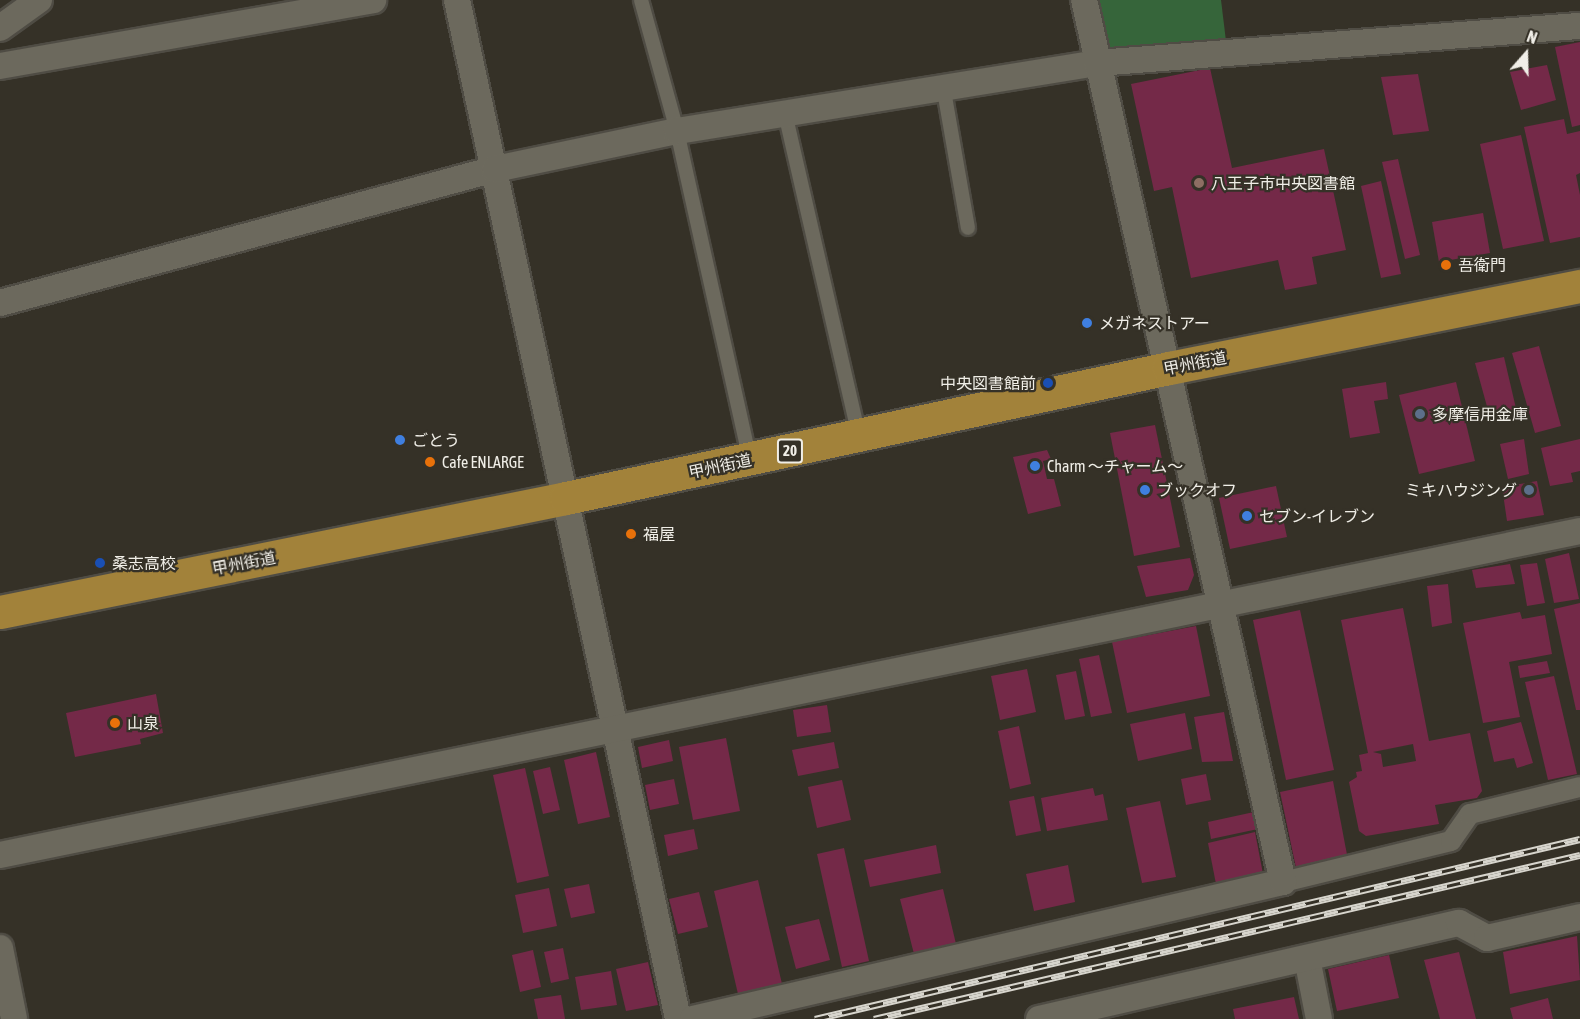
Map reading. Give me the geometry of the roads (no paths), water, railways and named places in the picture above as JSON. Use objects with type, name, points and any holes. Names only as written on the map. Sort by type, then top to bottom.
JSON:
[{"type":"highway","name":"甲州街道","points":[[0,612],[750,460],[1169,368],[1580,286]]},
{"type":"street","points":[[0,28],[39,0]]},
{"type":"street","points":[[0,66],[373,0]]},
{"type":"street","points":[[457,0],[617,728],[678,1019]]},
{"type":"street","points":[[1084,0],[1169,368],[1283,882]]},
{"type":"street","points":[[0,303],[495,170],[677,131],[942,85],[1097,63],[1580,26]]},
{"type":"street","points":[[0,855],[1580,531]]},
{"type":"street","points":[[693,1019],[1450,841],[1470,814],[1580,787]]},
{"type":"street","points":[[1039,1019],[1459,923],[1487,938],[1580,917]]},
{"type":"street","points":[[0,948],[14,1019]]},
{"type":"street","points":[[1307,958],[1319,1019]]},
{"type":"lane","points":[[641,0],[677,131],[750,460]]},
{"type":"lane","points":[[942,85],[968,228]]},
{"type":"lane","points":[[785,113],[859,435]]},
{"type":"railway","points":[[815,1019],[1580,839]]},
{"type":"railway","points":[[874,1019],[1580,855]]},
{"type":"place","name":"八王子市中央図書館","points":[[1199,183]]},
{"type":"place","name":"吾衛門","points":[[1446,265]]},
{"type":"place","name":"メガネストアー","points":[[1087,323]]},
{"type":"place","name":"中央図書館前","points":[[1048,383]]},
{"type":"place","name":"多摩信用金庫","points":[[1420,414]]},
{"type":"place","name":"ごとう","points":[[400,440]]},
{"type":"place","name":"Cafe ENLARGE","points":[[430,462]]},
{"type":"place","name":"Charm ～チャーム～","points":[[1035,466]]},
{"type":"place","name":"ブックオフ","points":[[1145,490]]},
{"type":"place","name":"ミキハウジング","points":[[1529,490]]},
{"type":"place","name":"セブン-イレブン","points":[[1247,516]]},
{"type":"place","name":"福屋","points":[[631,534]]},
{"type":"place","name":"桑志高校","points":[[100,563]]},
{"type":"place","name":"山泉","points":[[115,723]]}]
